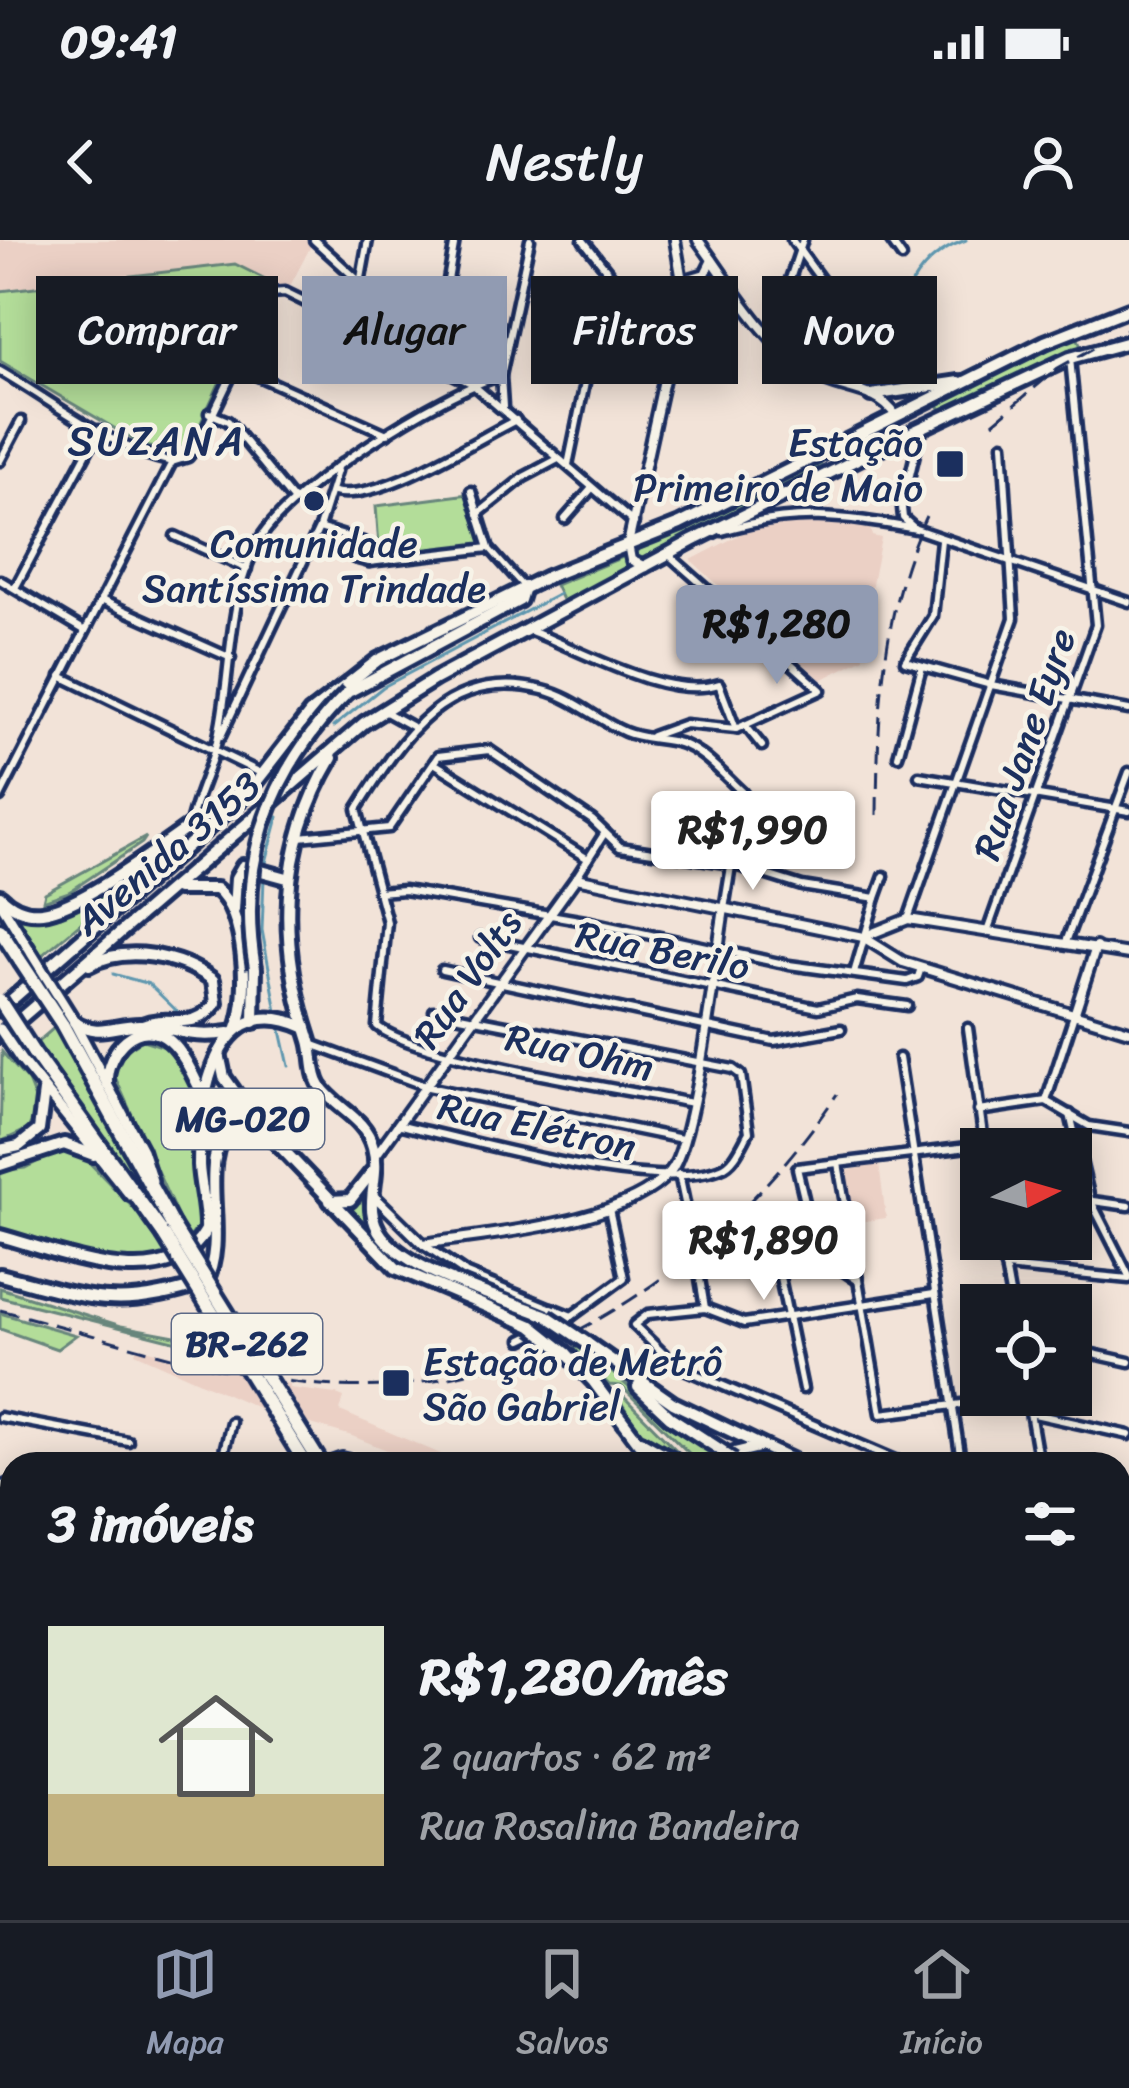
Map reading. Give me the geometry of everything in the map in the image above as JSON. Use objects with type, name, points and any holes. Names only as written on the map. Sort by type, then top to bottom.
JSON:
[{"type":"highway","points":[[0,898],[17,910],[31,912],[67,905],[262,777],[310,713],[342,684],[524,587],[628,544],[897,418],[1046,342],[1129,309]]},
{"type":"highway","points":[[817,478],[1070,358],[1129,342]]},
{"type":"highway","points":[[865,393],[904,394],[974,379]]},
{"type":"highway","points":[[904,394],[921,429]]},
{"type":"highway","points":[[817,478],[822,468],[887,436],[897,418]]},
{"type":"highway","name":"Avenida 3153","points":[[0,1032],[380,714],[668,553],[817,478]]},
{"type":"highway","points":[[260,1021],[249,888],[262,819],[311,732],[349,692],[520,600],[524,587]]},
{"type":"highway","points":[[311,1044],[290,958],[286,878],[337,750]]},
{"type":"highway","name":"Avenida 3153","points":[[0,1006],[262,777]]},
{"type":"highway","points":[[206,1101],[219,1050],[233,1030],[247,982],[234,912],[237,873],[243,866],[256,867],[286,878]]},
{"type":"highway","points":[[168,893],[184,887],[216,889],[234,912]]},
{"type":"highway","name":"BR-262","points":[[0,930],[27,958],[69,1021],[168,1230],[299,1452]]},
{"type":"highway","points":[[69,1021],[103,1032],[156,1020],[190,1023],[204,1017],[215,1003],[213,980],[170,959],[125,954],[75,971]]},
{"type":"highway","name":"BR-262","points":[[0,1006],[27,1056],[154,1220],[168,1230],[315,1452]]},
{"type":"highway","points":[[142,1025],[192,1038],[260,1021],[304,1027]]},
{"type":"highway","points":[[107,1083],[106,1065],[115,1049],[129,1037],[151,1033],[174,1046],[206,1101]]},
{"type":"highway","name":"MG-020","points":[[311,1044],[320,1086],[355,1115],[375,1161],[370,1215]]},
{"type":"highway","name":"MG-020","points":[[219,1050],[224,1077],[253,1118],[400,1271],[532,1326],[593,1381],[646,1452]]},
{"type":"highway","points":[[0,1150],[20,1146],[39,1130],[44,1092]]},
{"type":"highway","name":"MG-020","points":[[0,1236],[134,1268],[184,1254],[200,1239],[206,1221],[199,1168],[206,1101]]},
{"type":"highway","name":"MG-020","points":[[0,1274],[91,1301],[147,1299],[205,1283],[214,1257],[214,1160],[220,1138],[232,1123],[253,1118]]},
{"type":"highway","points":[[0,1166],[64,1144],[94,1156]]},
{"type":"highway","name":"MG-020","points":[[334,1206],[360,1192],[375,1161]]},
{"type":"highway","points":[[370,1215],[383,1237],[416,1263],[549,1312],[628,1375],[670,1417],[721,1452]]},
{"type":"highway","points":[[628,1375],[774,1452]]},
{"type":"highway","points":[[638,1440],[660,1452]]},
{"type":"highway","points":[[739,1452],[763,1447]]},
{"type":"main road","name":"BR-262","points":[[0,898],[27,958]]},
{"type":"main road","name":"BR-262","points":[[69,1021],[142,1150],[159,1203]]},
{"type":"main road","name":"BR-262","points":[[0,1032],[27,1056],[44,1092],[94,1156],[154,1220]]},
{"type":"street","points":[[361,276],[368,240]]},
{"type":"street","points":[[449,276],[455,240]]},
{"type":"street","points":[[507,348],[530,240]]},
{"type":"street","points":[[584,240],[611,276]]},
{"type":"street","points":[[675,240],[681,276]]},
{"type":"street","points":[[698,240],[762,325]]},
{"type":"street","points":[[792,240],[873,351],[865,393]]},
{"type":"street","points":[[791,276],[803,240]]},
{"type":"street","points":[[890,240],[902,256]]},
{"type":"street","points":[[314,241],[351,276]]},
{"type":"street","points":[[698,276],[705,274],[712,259]]},
{"type":"street","points":[[568,465],[608,272]]},
{"type":"street","points":[[738,303],[750,310]]},
{"type":"street","name":"Rua Jane Eyre","points":[[988,929],[1096,625],[1070,358]]},
{"type":"street","points":[[0,371],[150,457],[172,461],[188,457],[199,443],[224,384]]},
{"type":"street","points":[[275,384],[387,434]]},
{"type":"street","points":[[215,747],[247,569],[270,524],[387,434],[470,384]]},
{"type":"street","points":[[473,384],[634,523]]},
{"type":"street","points":[[501,384],[503,410]]},
{"type":"street","points":[[646,567],[631,560],[628,544],[665,384]]},
{"type":"street","points":[[839,384],[865,393],[897,418]]},
{"type":"street","points":[[209,413],[228,421],[294,501]]},
{"type":"street","points":[[334,492],[351,496],[378,488],[516,420]]},
{"type":"street","points":[[0,461],[21,421]]},
{"type":"street","points":[[916,529],[903,518],[902,508],[921,429]]},
{"type":"street","points":[[14,588],[99,430]]},
{"type":"street","points":[[908,920],[1014,618],[1003,443]]},
{"type":"street","points":[[478,514],[560,458]]},
{"type":"street","points":[[0,797],[172,461]]},
{"type":"street","points":[[190,824],[215,747],[319,528],[337,471]]},
{"type":"street","points":[[565,519],[592,488]]},
{"type":"street","points":[[471,491],[489,548],[524,587]]},
{"type":"street","points":[[884,524],[902,508]]},
{"type":"street","points":[[692,541],[767,518],[820,513],[916,529],[1129,602]]},
{"type":"street","points":[[319,528],[368,547],[369,562]]},
{"type":"street","points":[[175,536],[247,569]]},
{"type":"street","points":[[352,538],[355,558],[369,562],[489,548]]},
{"type":"street","points":[[941,540],[933,616],[904,662],[991,685],[1129,710]]},
{"type":"street","points":[[650,737],[686,724],[740,727],[821,690],[668,553]]},
{"type":"street","points":[[0,580],[84,630]]},
{"type":"street","points":[[101,600],[231,658]]},
{"type":"street","points":[[531,631],[669,683],[704,689],[719,684],[740,727],[762,746]]},
{"type":"street","points":[[898,756],[922,667]]},
{"type":"street","points":[[61,676],[215,747],[262,777]]},
{"type":"street","points":[[359,830],[357,808],[411,726],[472,692],[542,689],[629,734],[701,754],[743,793],[691,1103],[675,1164],[662,1179]]},
{"type":"street","points":[[380,714],[411,726]]},
{"type":"street","points":[[300,837],[389,828],[436,759],[489,750],[570,803],[620,847],[732,864],[802,886],[876,898]]},
{"type":"street","points":[[436,759],[588,859]]},
{"type":"street","points":[[0,766],[14,772]]},
{"type":"street","points":[[1066,942],[1129,772]]},
{"type":"street","points":[[919,776],[1129,811]]},
{"type":"street","name":"Rua Ohm","points":[[359,830],[388,943],[377,1026],[390,1036],[452,1054],[691,1103]]},
{"type":"street","name":"Rua Volts","points":[[375,1161],[604,834]]},
{"type":"street","points":[[854,973],[884,876]]},
{"type":"street","points":[[576,878],[863,937],[921,968],[1129,1031]]},
{"type":"street","points":[[377,892],[452,897],[907,981],[918,977],[921,968]]},
{"type":"street","points":[[863,937],[908,920],[1129,954]]},
{"type":"street","points":[[879,947],[881,928]]},
{"type":"street","name":"Rua Berilo","points":[[480,938],[524,951],[818,1008],[857,999],[907,1006]]},
{"type":"street","points":[[1046,1101],[1096,947]]},
{"type":"street","points":[[442,970],[774,1041],[841,1029]]},
{"type":"street","points":[[423,1244],[610,1209],[662,1179],[718,1170],[730,1164],[750,1122],[741,1075],[434,1011]]},
{"type":"street","points":[[968,1028],[981,1128]]},
{"type":"street","points":[[311,1044],[428,1087],[682,1139]]},
{"type":"street","points":[[899,1058],[960,1452]]},
{"type":"street","points":[[978,1111],[1046,1101],[1089,1126],[1129,1132]]},
{"type":"street","points":[[1070,1114],[1073,1128]]},
{"type":"street","name":"Rua Elétron","points":[[400,1125],[662,1179]]},
{"type":"street","points":[[857,1280],[819,1257],[795,1170],[960,1150]]},
{"type":"street","points":[[838,1163],[879,1411],[886,1416],[960,1405]]},
{"type":"street","points":[[679,1174],[685,1203]]},
{"type":"street","points":[[372,1190],[399,1226]]},
{"type":"street","points":[[1092,1199],[1129,1206]]},
{"type":"street","points":[[1092,1203],[1129,1277]]},
{"type":"street","points":[[522,1340],[572,1316],[624,1278],[610,1209]]},
{"type":"street","points":[[766,1209],[803,1389]]},
{"type":"street","points":[[370,1215],[399,1226],[464,1272],[549,1312],[572,1316]]},
{"type":"street","points":[[1004,1260],[1008,1284]]},
{"type":"street","points":[[697,1261],[705,1307]]},
{"type":"street","points":[[1005,1268],[1129,1277]]},
{"type":"street","points":[[877,1452],[675,1365],[635,1332],[638,1317],[705,1307],[735,1322],[934,1294]]},
{"type":"street","points":[[1092,1354],[1129,1362]]},
{"type":"street","points":[[1031,1416],[1037,1452]]},
{"type":"street","points":[[1043,1416],[1129,1436]]},
{"type":"street","points":[[0,1417],[128,1441]]},
{"type":"street","points":[[224,1452],[231,1422]]},
{"type":"shaded area","points":[[0,240],[314,240],[288,290],[278,285],[278,276],[259,276],[235,264],[131,276],[36,276],[36,287],[0,291]]},
{"type":"shaded area","points":[[820,517],[869,525],[872,536],[881,538],[862,636],[864,658],[821,680],[691,560],[768,520]]},
{"type":"shaded area","points":[[879,1164],[886,1218],[853,1223],[846,1171]]},
{"type":"shaded area","points":[[137,1347],[289,1384],[289,1388],[336,1394],[344,1397],[340,1411],[436,1452],[392,1452],[263,1410],[135,1353]]},
{"type":"green space","points":[[235,264],[259,276],[131,276]]},
{"type":"green space","points":[[36,287],[36,382],[0,361],[0,291]]},
{"type":"green space","points":[[1077,336],[1081,347],[941,410],[937,403]]},
{"type":"green space","points":[[39,384],[219,384],[194,438],[182,448],[164,451],[143,445]]},
{"type":"green space","points":[[822,464],[641,561],[635,551]]},
{"type":"green space","points":[[469,494],[482,545],[380,560],[376,506]]},
{"type":"green space","points":[[625,556],[631,566],[563,602],[555,585]]},
{"type":"green space","points":[[186,835],[40,957],[8,911],[39,920],[61,916]]},
{"type":"green space","points":[[146,837],[69,892],[43,901],[45,893]]},
{"type":"green space","points":[[55,1027],[141,1185],[154,1211],[34,1045]]},
{"type":"green space","points":[[143,1040],[171,1049],[203,1103],[191,1165],[201,1222],[188,1240],[112,1070],[116,1056]]},
{"type":"green space","points":[[2,1052],[28,1081],[38,1106],[28,1129],[0,1142]]},
{"type":"green space","points":[[56,1152],[80,1153],[142,1217],[168,1254],[148,1259],[105,1258],[0,1228],[0,1171],[25,1168]]},
{"type":"green space","points":[[367,1200],[367,1228],[380,1246],[345,1207]]},
{"type":"green space","points":[[395,1257],[424,1274],[536,1317],[531,1321],[452,1288],[429,1278]]},
{"type":"green space","points":[[0,1288],[121,1326],[224,1345],[229,1355],[0,1297]]},
{"type":"green space","points":[[0,1313],[76,1335],[57,1349],[0,1329]]},
{"type":"green space","points":[[581,1345],[664,1418],[718,1452],[688,1452],[621,1386],[609,1385],[574,1348]]},
{"type":"green space","points":[[616,1394],[678,1452],[668,1452],[643,1438]]},
{"type":"waterway","points":[[917,276],[945,249],[966,240]]},
{"type":"waterway","points":[[333,727],[383,687],[559,594]]},
{"type":"waterway","points":[[266,862],[278,817]]},
{"type":"waterway","points":[[264,878],[262,930],[278,1017]]},
{"type":"waterway","points":[[113,974],[149,984],[181,1015]]},
{"type":"waterway","points":[[280,1026],[289,1066]]},
{"type":"railway","points":[[993,423],[1058,368],[1129,328]]},
{"type":"railway","points":[[877,815],[881,700],[891,625],[926,516]]},
{"type":"railway","points":[[0,1310],[211,1367],[297,1382],[338,1386],[413,1383],[486,1368],[557,1341],[623,1304],[685,1260],[742,1209],[793,1153],[837,1094]]},
{"type":"place","name":"Estação Primeiro de Maio","points":[[950,464]]},
{"type":"place","name":"Comunidade Santíssima Trindade","points":[[314,501]]},
{"type":"place","name":"Estação de Metrô São Gabriel","points":[[396,1383]]},
{"type":"district","name":"SUZANA","points":[[157,441]]}]
